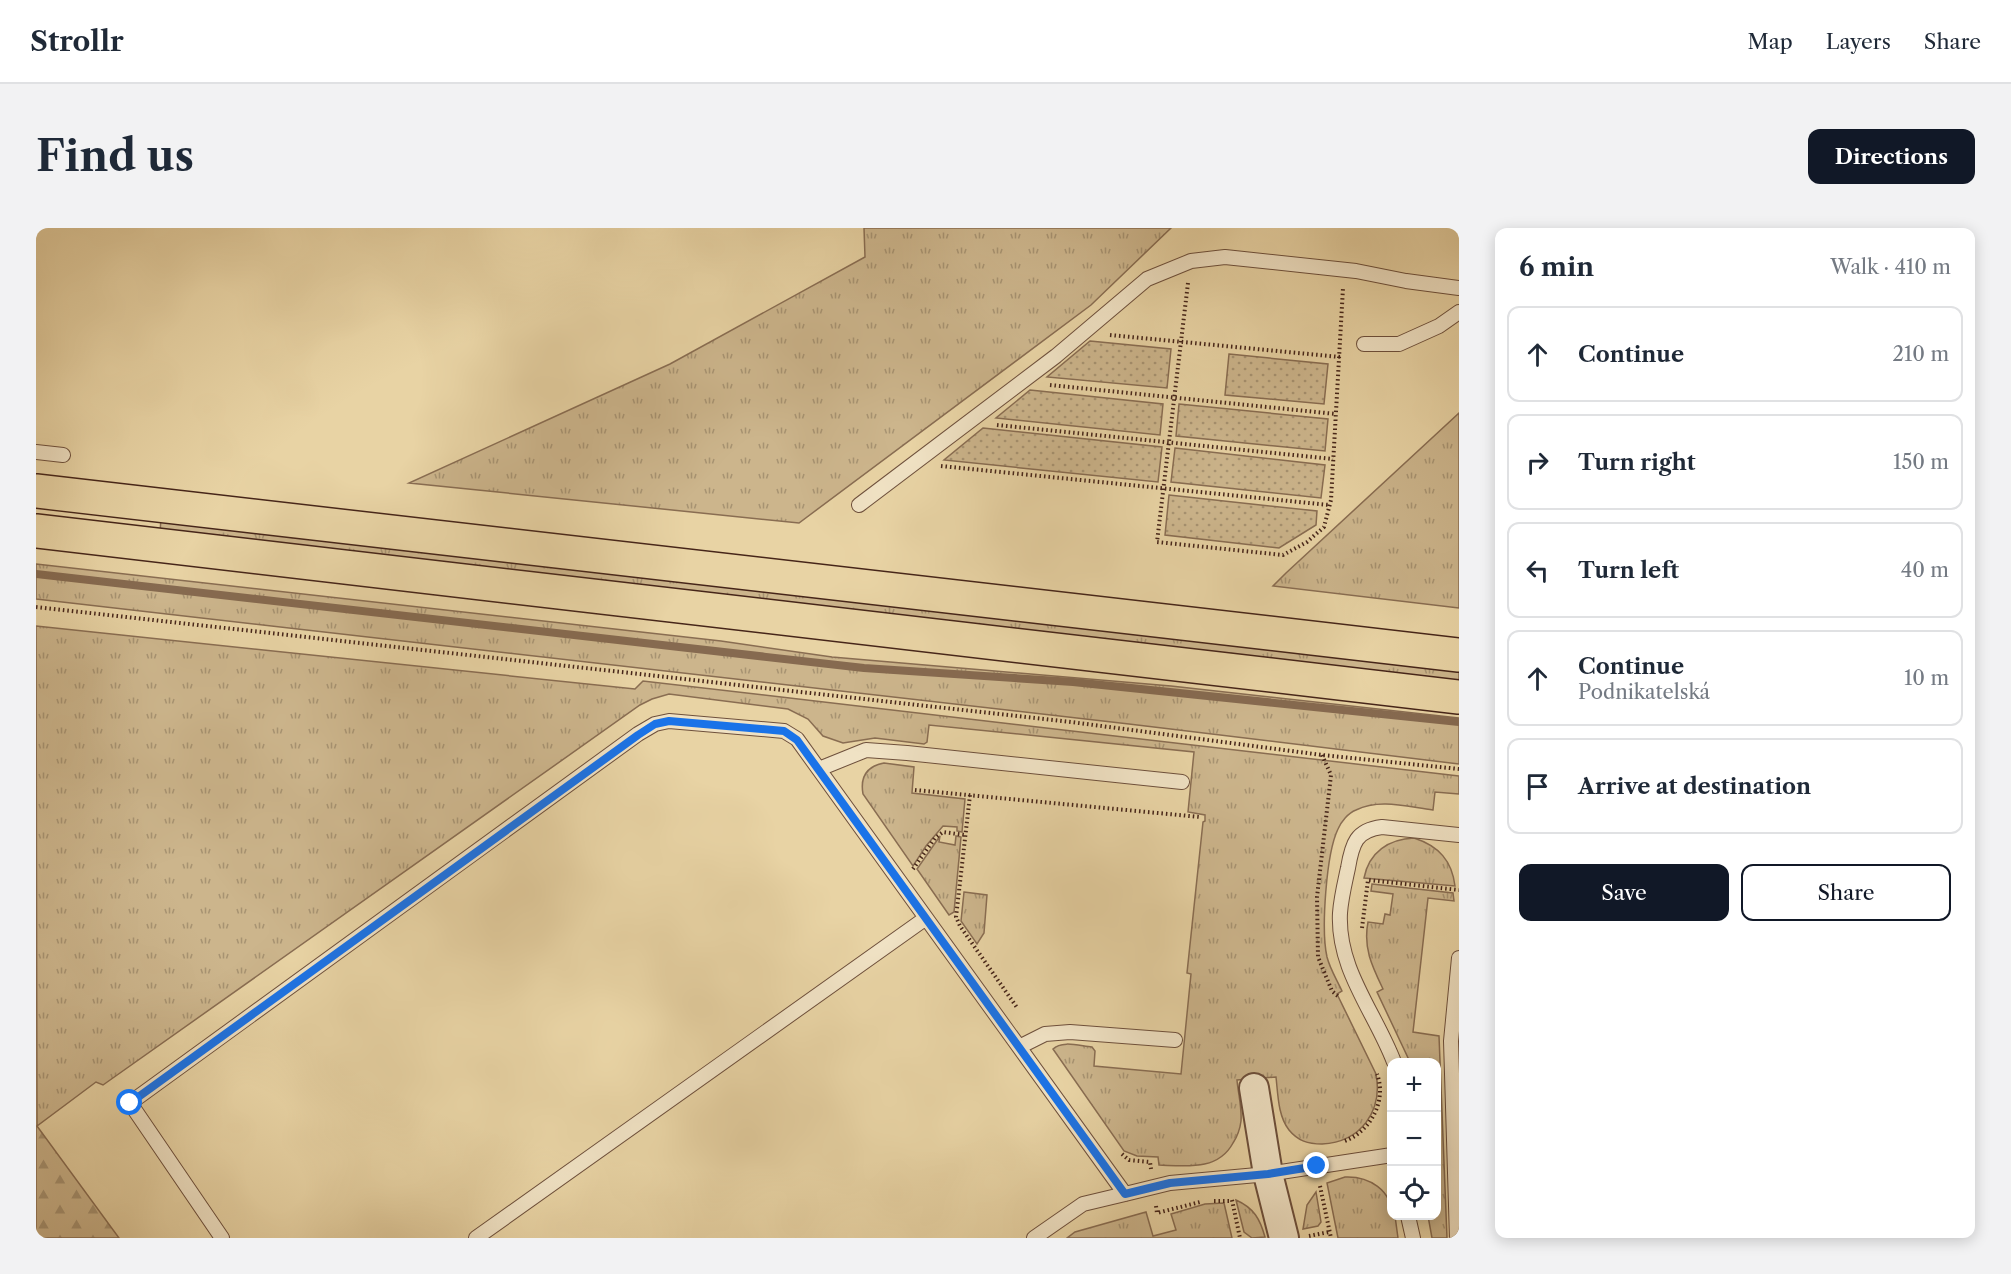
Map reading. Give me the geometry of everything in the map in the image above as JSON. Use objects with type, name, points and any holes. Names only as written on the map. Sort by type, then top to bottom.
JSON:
[{"type":"highway","points":[[36,491],[91,518],[1459,697]]},
{"type":"highway","points":[[36,531],[91,518],[1459,655]]},
{"type":"street","points":[[1254,1088],[1268,1174],[1296,1237]]},
{"type":"lane","points":[[859,505],[1022,382],[1148,279],[1191,261],[1225,257],[1345,270],[1459,288]]},
{"type":"lane","points":[[1364,344],[1399,344],[1439,326],[1459,312]]},
{"type":"lane","points":[[36,452],[63,455]]},
{"type":"lane","points":[[222,1238],[130,1103],[655,724],[669,721],[784,731],[797,740],[1125,1194]]},
{"type":"lane","points":[[819,769],[866,750],[1182,782]]},
{"type":"lane","points":[[1392,1058],[1358,991],[1343,951],[1340,912],[1350,856],[1359,835],[1370,828],[1382,827],[1459,835]]},
{"type":"lane","points":[[476,1238],[926,918]]},
{"type":"lane","points":[[1457,1238],[1451,1041],[1459,958]]},
{"type":"lane","points":[[1019,1047],[1045,1034],[1070,1032],[1175,1040]]},
{"type":"lane","points":[[1034,1238],[1083,1204],[1170,1183],[1268,1174],[1387,1156]]},
{"type":"lane","points":[[1409,1220],[1413,1238]]},
{"type":"path","points":[[1191,261],[1157,542],[1283,555],[1307,542],[1324,526],[1329,506],[1345,270]]},
{"type":"path","points":[[1084,333],[1340,357]]},
{"type":"path","points":[[1022,382],[1336,414]]},
{"type":"path","points":[[968,422],[1333,459]]},
{"type":"path","points":[[914,463],[1329,506]]},
{"type":"path","points":[[36,608],[1047,719],[1333,756],[1459,769]]},
{"type":"path","points":[[915,790],[1200,818]]},
{"type":"path","points":[[902,884],[943,832],[965,835]]},
{"type":"path","points":[[1317,1166],[1331,1238]]},
{"type":"path","points":[[1228,1178],[1240,1238]]},
{"type":"path","points":[[1296,1237],[1329,1232]]},
{"type":"green space","points":[[864,228],[1171,228],[1091,305],[799,523],[409,483],[670,364],[865,257]]},
{"type":"green space","points":[[1090,341],[1171,349],[1167,388],[1047,377]]},
{"type":"green space","points":[[1229,354],[1328,364],[1324,404],[1225,395]]},
{"type":"green space","points":[[1030,390],[1163,404],[1160,435],[996,418]]},
{"type":"green space","points":[[1179,404],[1328,419],[1325,451],[1176,436]]},
{"type":"green space","points":[[1459,413],[1459,608],[1273,586],[1286,573]]},
{"type":"green space","points":[[983,428],[1162,447],[1158,482],[944,460]]},
{"type":"green space","points":[[1175,448],[1325,465],[1321,498],[1171,482]]},
{"type":"green space","points":[[1169,495],[1317,511],[1316,525],[1279,548],[1165,535]]},
{"type":"green space","points":[[161,518],[1459,662],[1459,681],[160,533]]},
{"type":"green space","points":[[36,564],[721,641],[832,657],[1171,686],[1459,718],[1459,764],[36,599]]},
{"type":"green space","points":[[36,626],[635,689],[643,681],[1459,776],[1459,794],[1435,792],[1433,810],[1394,804],[1365,806],[1353,811],[1339,826],[1330,856],[1328,873],[1325,945],[1327,957],[1342,991],[1337,994],[1376,1074],[1377,1088],[1376,1100],[1366,1122],[1358,1131],[1336,1142],[1312,1143],[1292,1134],[1281,1112],[1276,1077],[1237,1080],[1241,1121],[1237,1136],[1227,1152],[1210,1163],[1200,1165],[1159,1165],[1158,1157],[1137,1156],[1124,1151],[1053,1049],[1066,1044],[1092,1047],[1095,1051],[1094,1066],[1181,1074],[1191,974],[1187,973],[1203,822],[1205,821],[1205,815],[1188,812],[1194,752],[929,725],[927,742],[924,744],[875,738],[843,743],[823,736],[808,719],[788,709],[669,694],[640,705],[103,1085],[96,1082],[37,1126]]},
{"type":"green space","points":[[878,764],[914,767],[912,793],[965,799],[962,832],[957,831],[957,827],[943,826],[913,866],[863,794],[862,788],[866,773]]},
{"type":"green space","points":[[940,836],[939,842],[955,845],[956,836],[961,837],[954,912],[949,915],[917,869]]},
{"type":"green space","points":[[1414,838],[1431,845],[1443,856],[1451,869],[1455,886],[1364,878],[1375,854],[1396,841]]},
{"type":"green space","points":[[1372,884],[1453,893],[1454,901],[1428,898],[1413,1032],[1439,1036],[1440,1058],[1408,1058],[1377,992],[1383,989],[1372,965],[1368,949],[1368,922],[1383,924],[1385,914],[1390,915],[1393,894],[1371,891]]},
{"type":"green space","points":[[964,892],[987,895],[984,933],[977,944],[961,921]]},
{"type":"green space","points":[[1441,1086],[1447,1238],[1432,1238],[1429,1220],[1441,1220]]},
{"type":"green space","points":[[37,1126],[119,1238],[36,1238]]},
{"type":"green space","points":[[1345,1177],[1354,1177],[1378,1186],[1387,1198],[1387,1220],[1396,1220],[1398,1238],[1338,1238],[1327,1183]]},
{"type":"green space","points":[[1316,1192],[1321,1222],[1318,1226],[1303,1229],[1307,1205]]},
{"type":"green space","points":[[1236,1200],[1255,1215],[1265,1237],[1252,1238],[1244,1232]]},
{"type":"green space","points":[[1224,1203],[1232,1238],[1067,1238],[1075,1232],[1146,1212],[1153,1236],[1176,1230],[1171,1214],[1205,1204]]},
{"type":"waterway","points":[[36,574],[864,668],[1073,682],[1459,722]]},
{"type":"route","points":[[130,1103],[638,735],[655,724],[669,721],[784,731],[797,740],[1125,1194],[1170,1183],[1268,1174],[1317,1166]]}]
